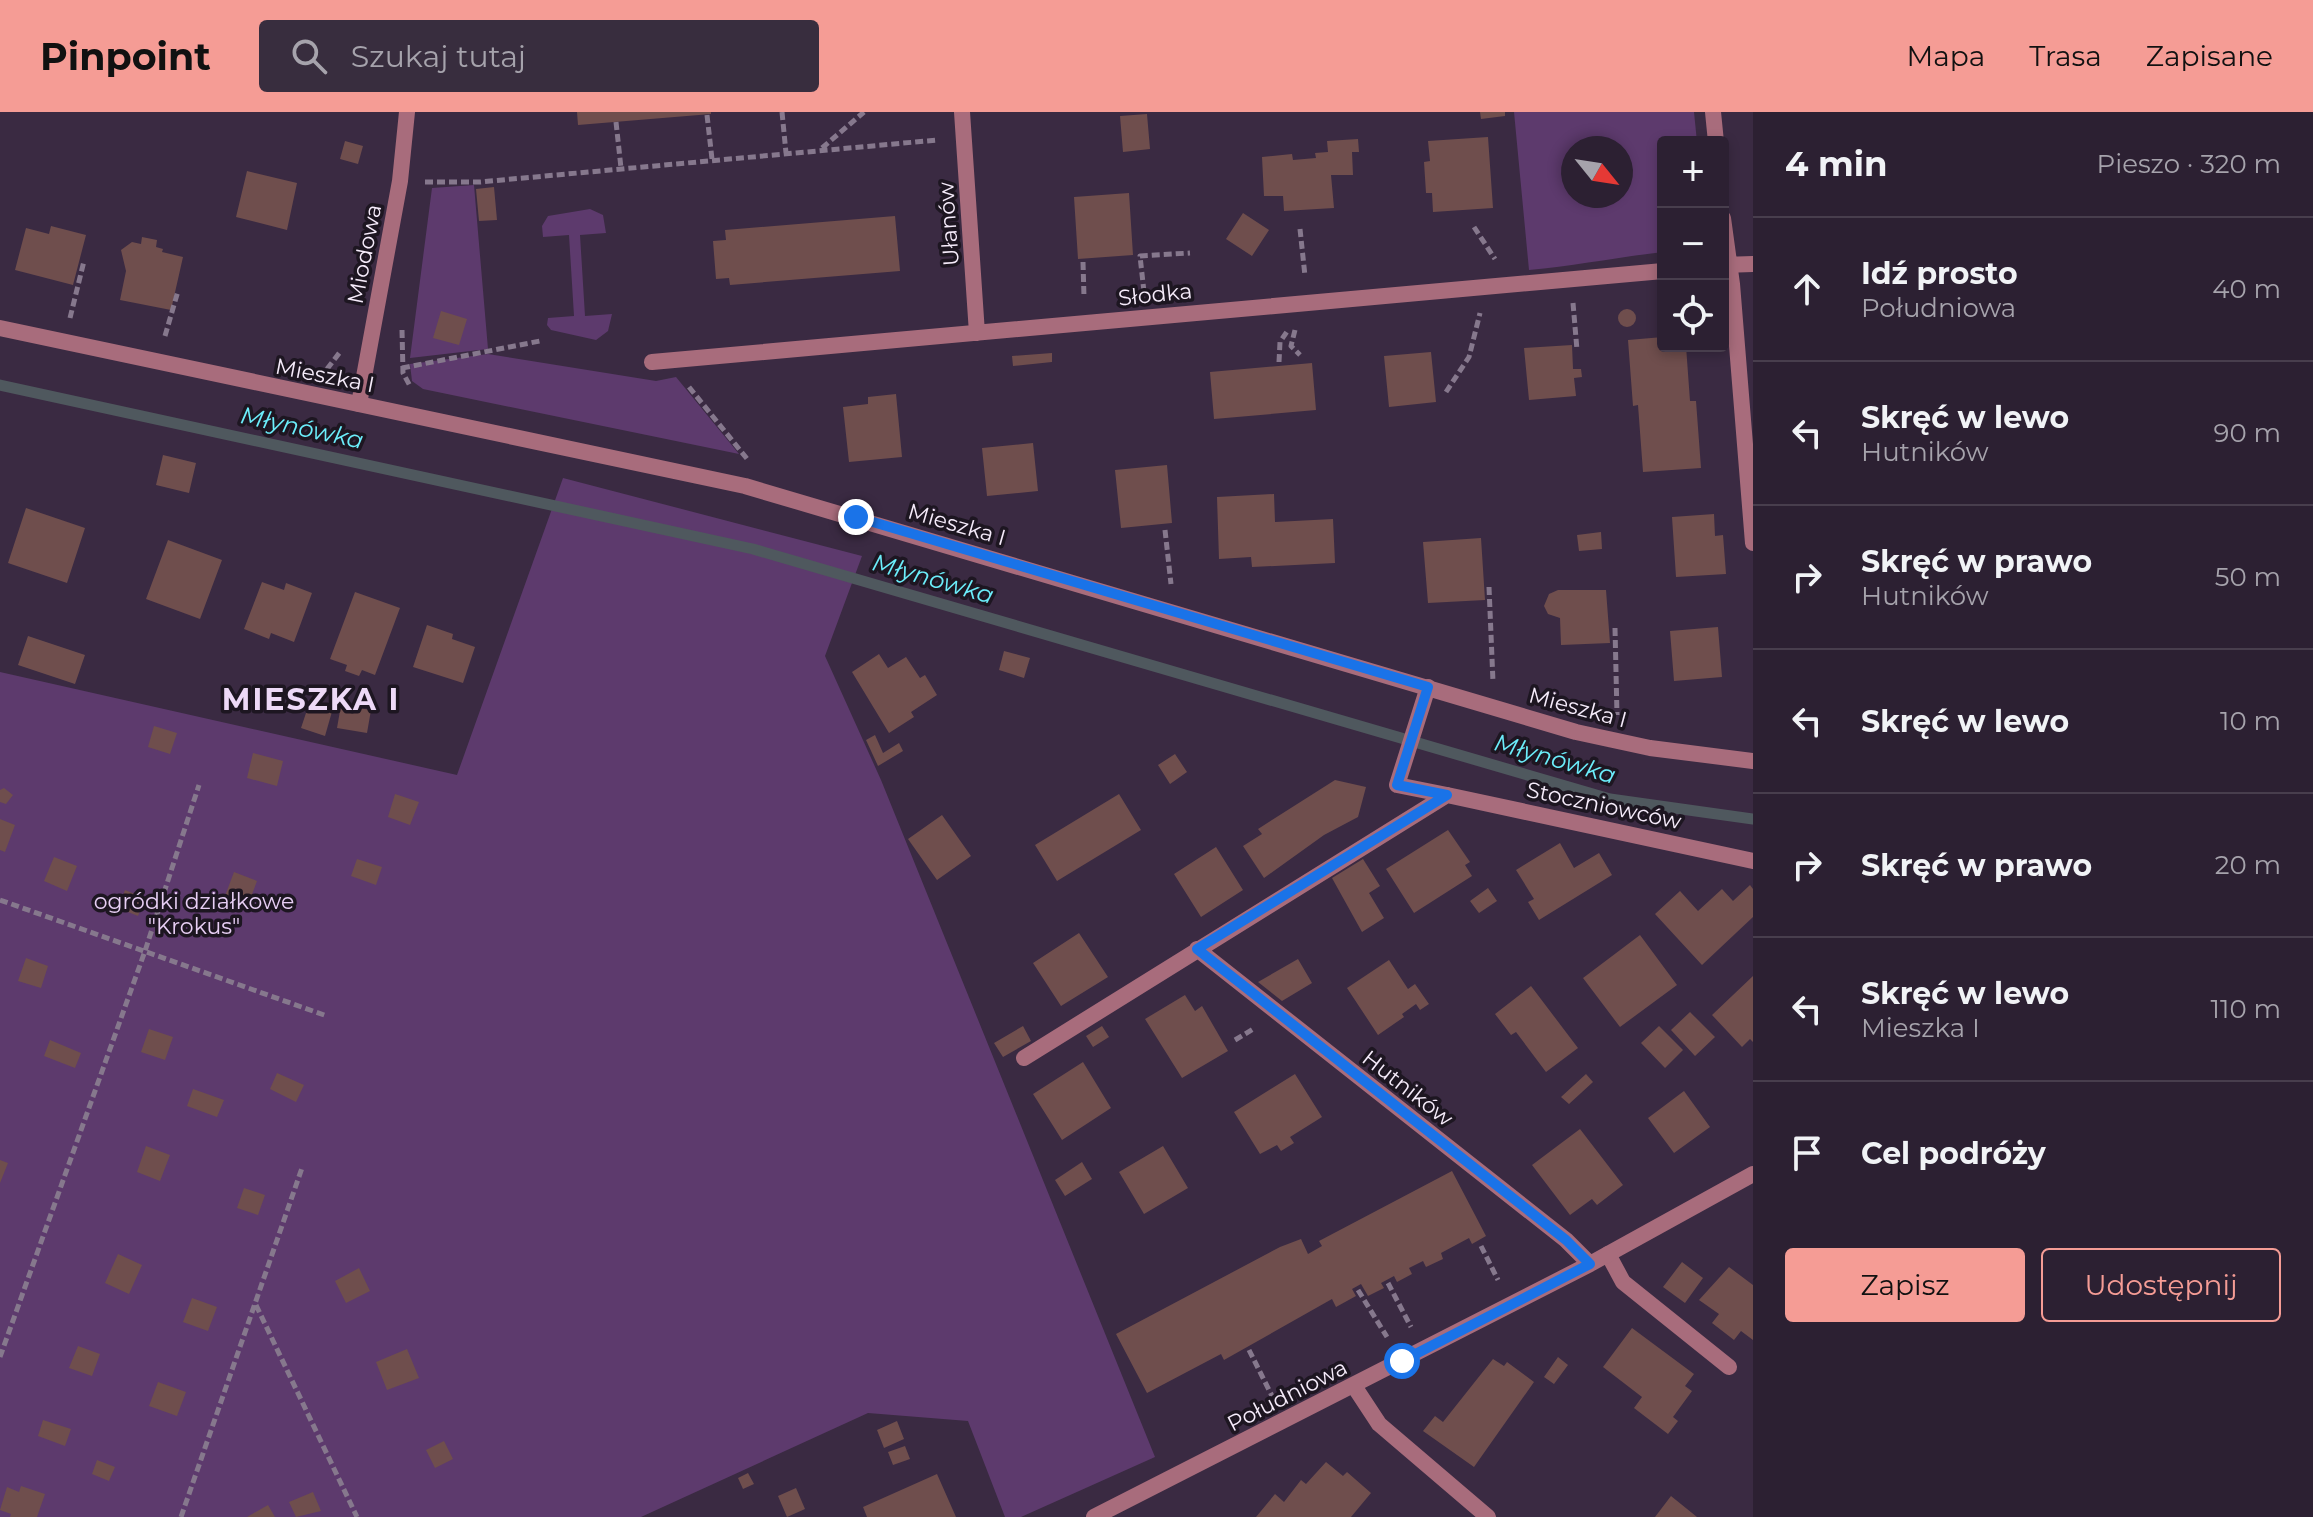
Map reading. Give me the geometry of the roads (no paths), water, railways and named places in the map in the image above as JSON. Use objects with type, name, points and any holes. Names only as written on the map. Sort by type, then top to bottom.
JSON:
[{"type":"street","name":"Miodowa","points":[[359,404],[400,181],[407,112]]},
{"type":"street","name":"Ułanów","points":[[962,112],[977,333]]},
{"type":"street","points":[[1713,112],[1715,136]]},
{"type":"street","points":[[1729,265],[1753,264]]},
{"type":"street","name":"Słodka","points":[[660,362],[1657,272]]},
{"type":"street","points":[[1727,280],[1753,543]]},
{"type":"street","name":"Mieszka I","points":[[0,328],[774,494],[1576,732],[1650,748],[1753,761]]},
{"type":"street","name":"Stoczniowców","points":[[1428,687],[1397,785],[1753,861]]},
{"type":"street","points":[[1024,1058],[1447,795]]},
{"type":"street","name":"Hutników","points":[[1197,949],[1566,1240],[1590,1264]]},
{"type":"street","name":"Południowa","points":[[1094,1517],[1590,1264],[1753,1174]]},
{"type":"street","points":[[1608,1254],[1623,1282],[1729,1367]]},
{"type":"street","points":[[1354,1386],[1379,1424],[1488,1517]]},
{"type":"waterway","name":"Młynówka","points":[[0,385],[753,549],[1610,799],[1753,819]]},
{"type":"district","name":"MIESZKA I","points":[[311,700]]},
{"type":"park label","name":"ogródki działkowe \"Krokus\"","points":[[194,914]]}]
